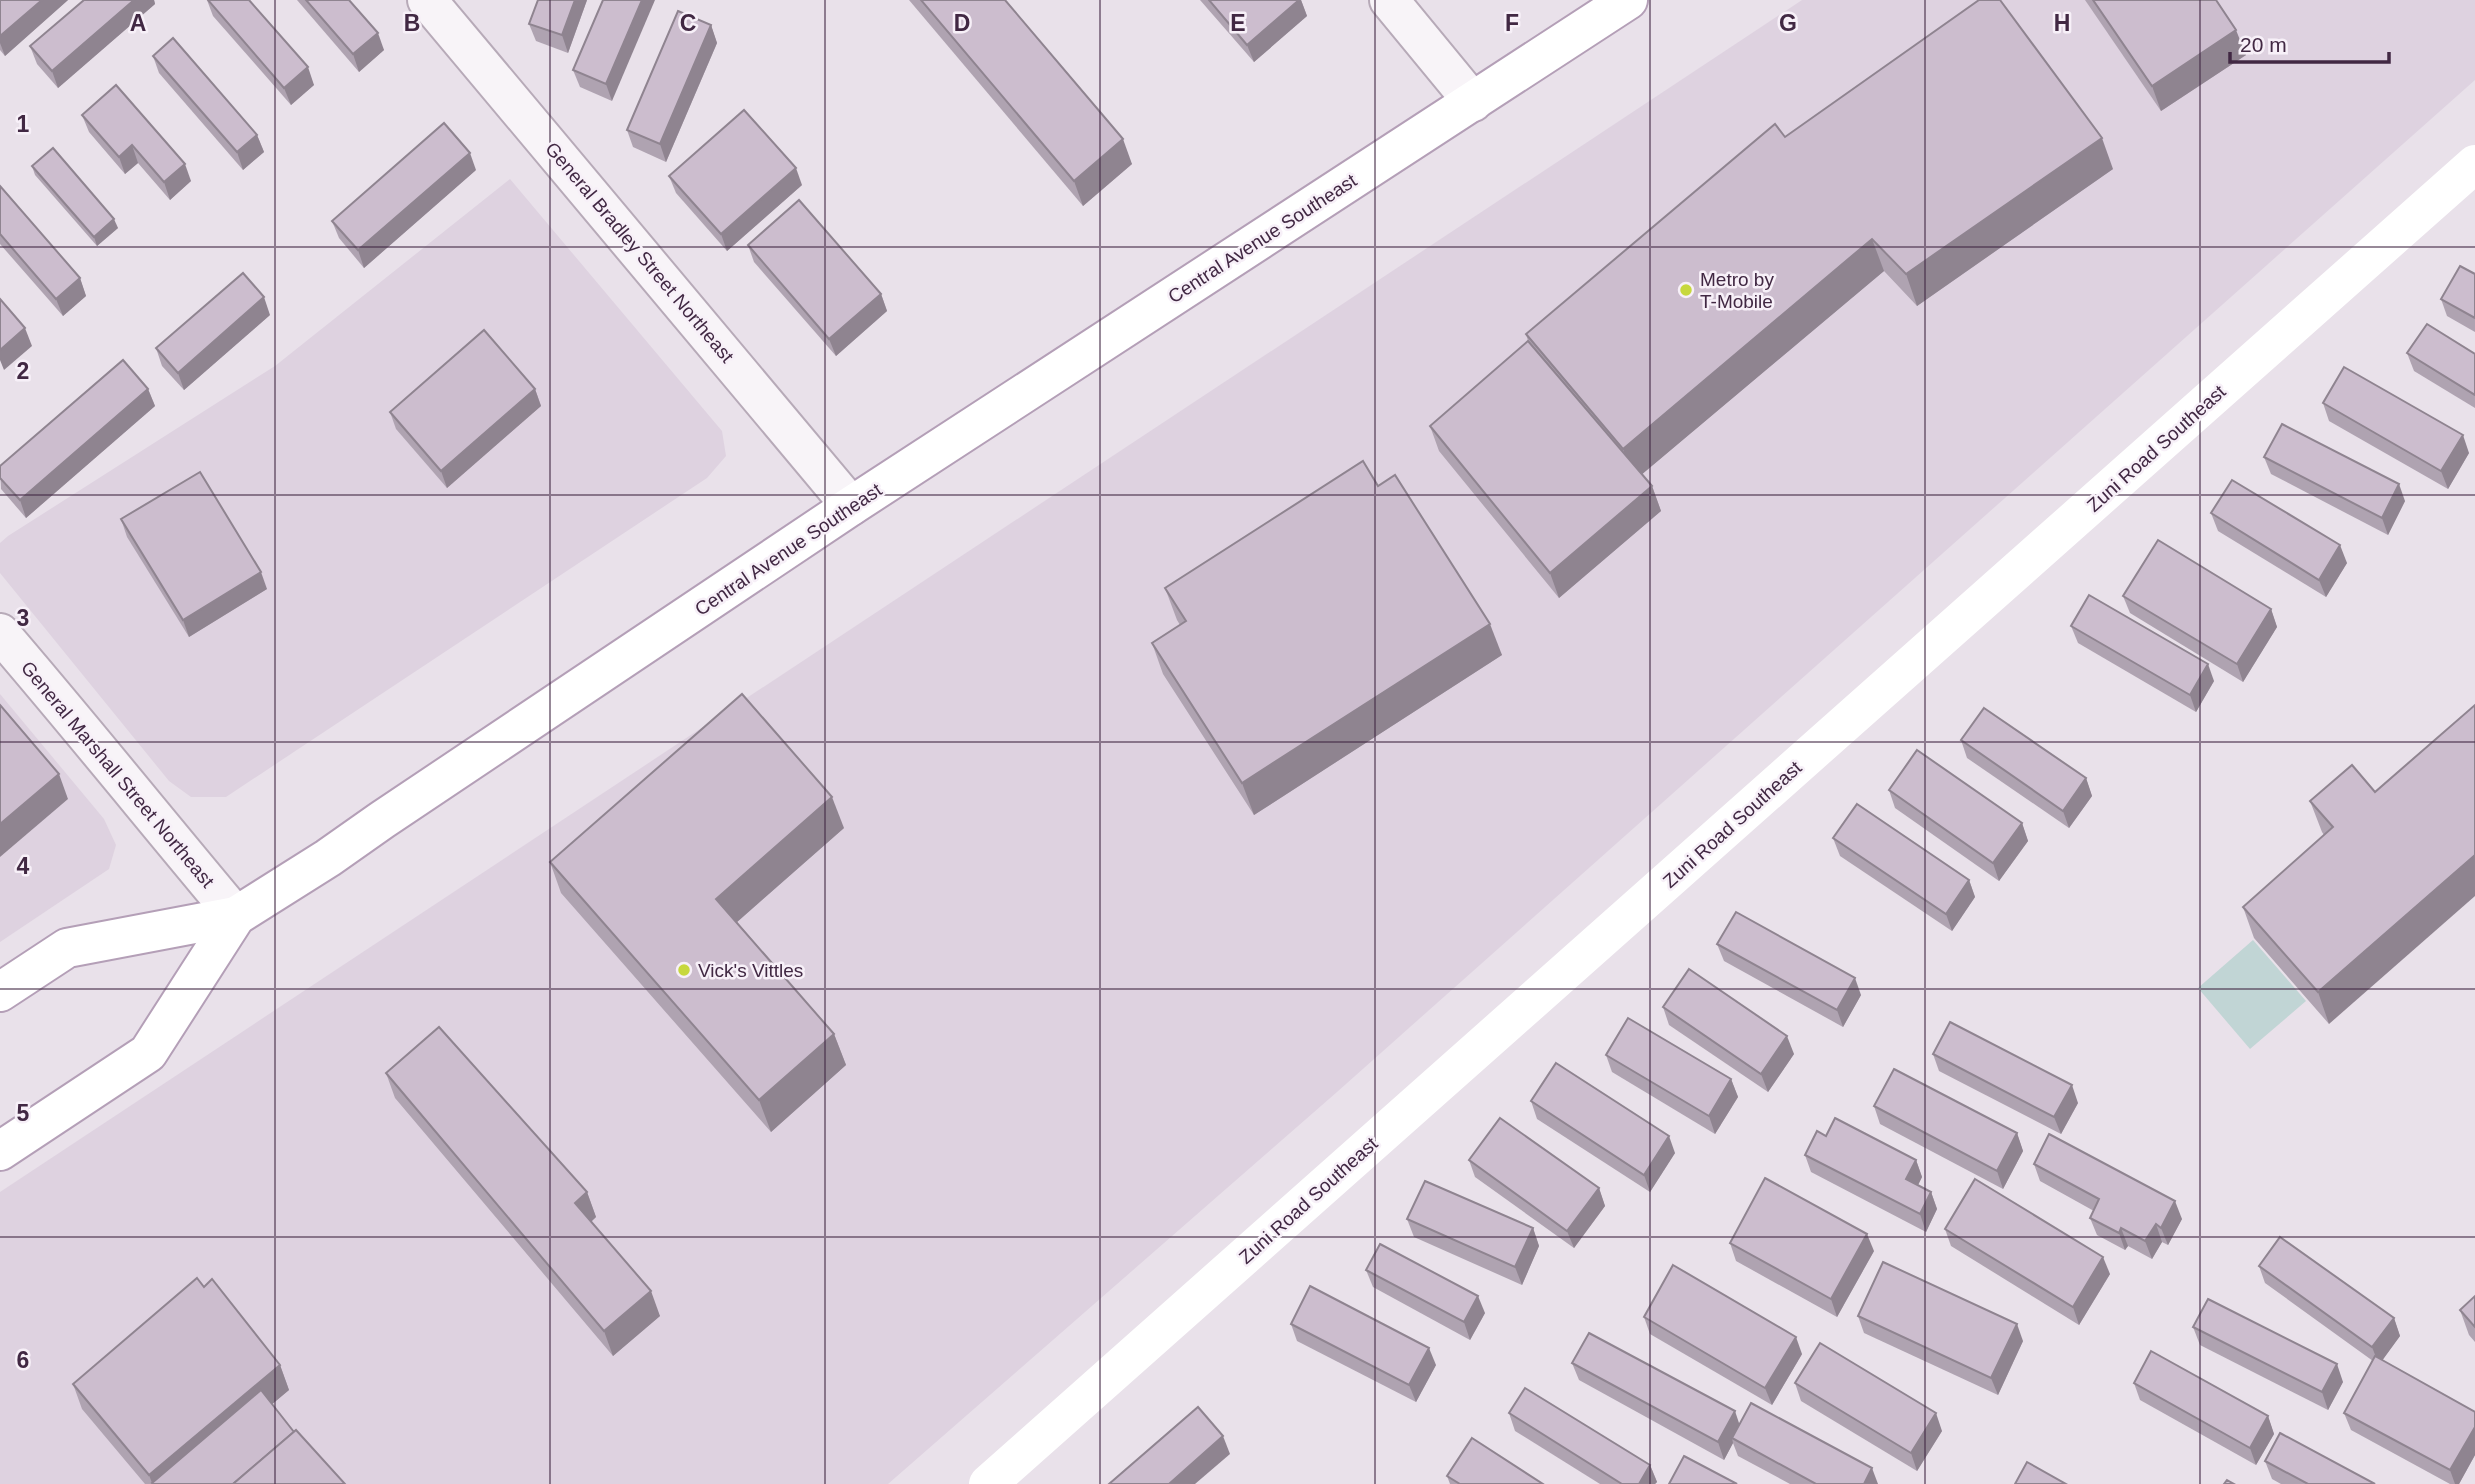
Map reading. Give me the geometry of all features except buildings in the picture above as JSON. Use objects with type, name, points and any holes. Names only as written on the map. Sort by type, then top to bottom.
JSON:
[{"type":"main road","name":"Central Avenue Southeast","points":[[0,1151],[148,1054],[236,916],[328,858],[851,506],[1628,0]]},
{"type":"main road","name":"Zuni Road Southeast","points":[[988,1484],[2475,164]]},
{"type":"main road","points":[[0,992],[67,948],[236,916]]},
{"type":"street","name":"General Bradley Street Northeast","points":[[427,0],[851,506]]},
{"type":"street","points":[[1389,0],[1473,102]]},
{"type":"street","name":"General Marshall Street Northeast","points":[[0,633],[117,770],[236,916]]},
{"type":"shaded area","points":[[1802,0],[2475,0],[2475,80],[1337,1092],[888,1484],[0,1484],[0,1192]]},
{"type":"shaded area","points":[[510,179],[722,431],[726,456],[707,478],[226,797],[191,797],[169,781],[0,573],[0,543],[275,366]]},
{"type":"shaded area","points":[[0,694],[104,819],[116,845],[109,869],[0,942]]},
{"type":"shaded area","points":[[2253,940],[2306,1001],[2250,1049],[2198,988]]},
{"type":"place","name":"Metro by T-Mobile","points":[[1686,290]]},
{"type":"place","name":"Vick's Vittles","points":[[684,970]]}]
